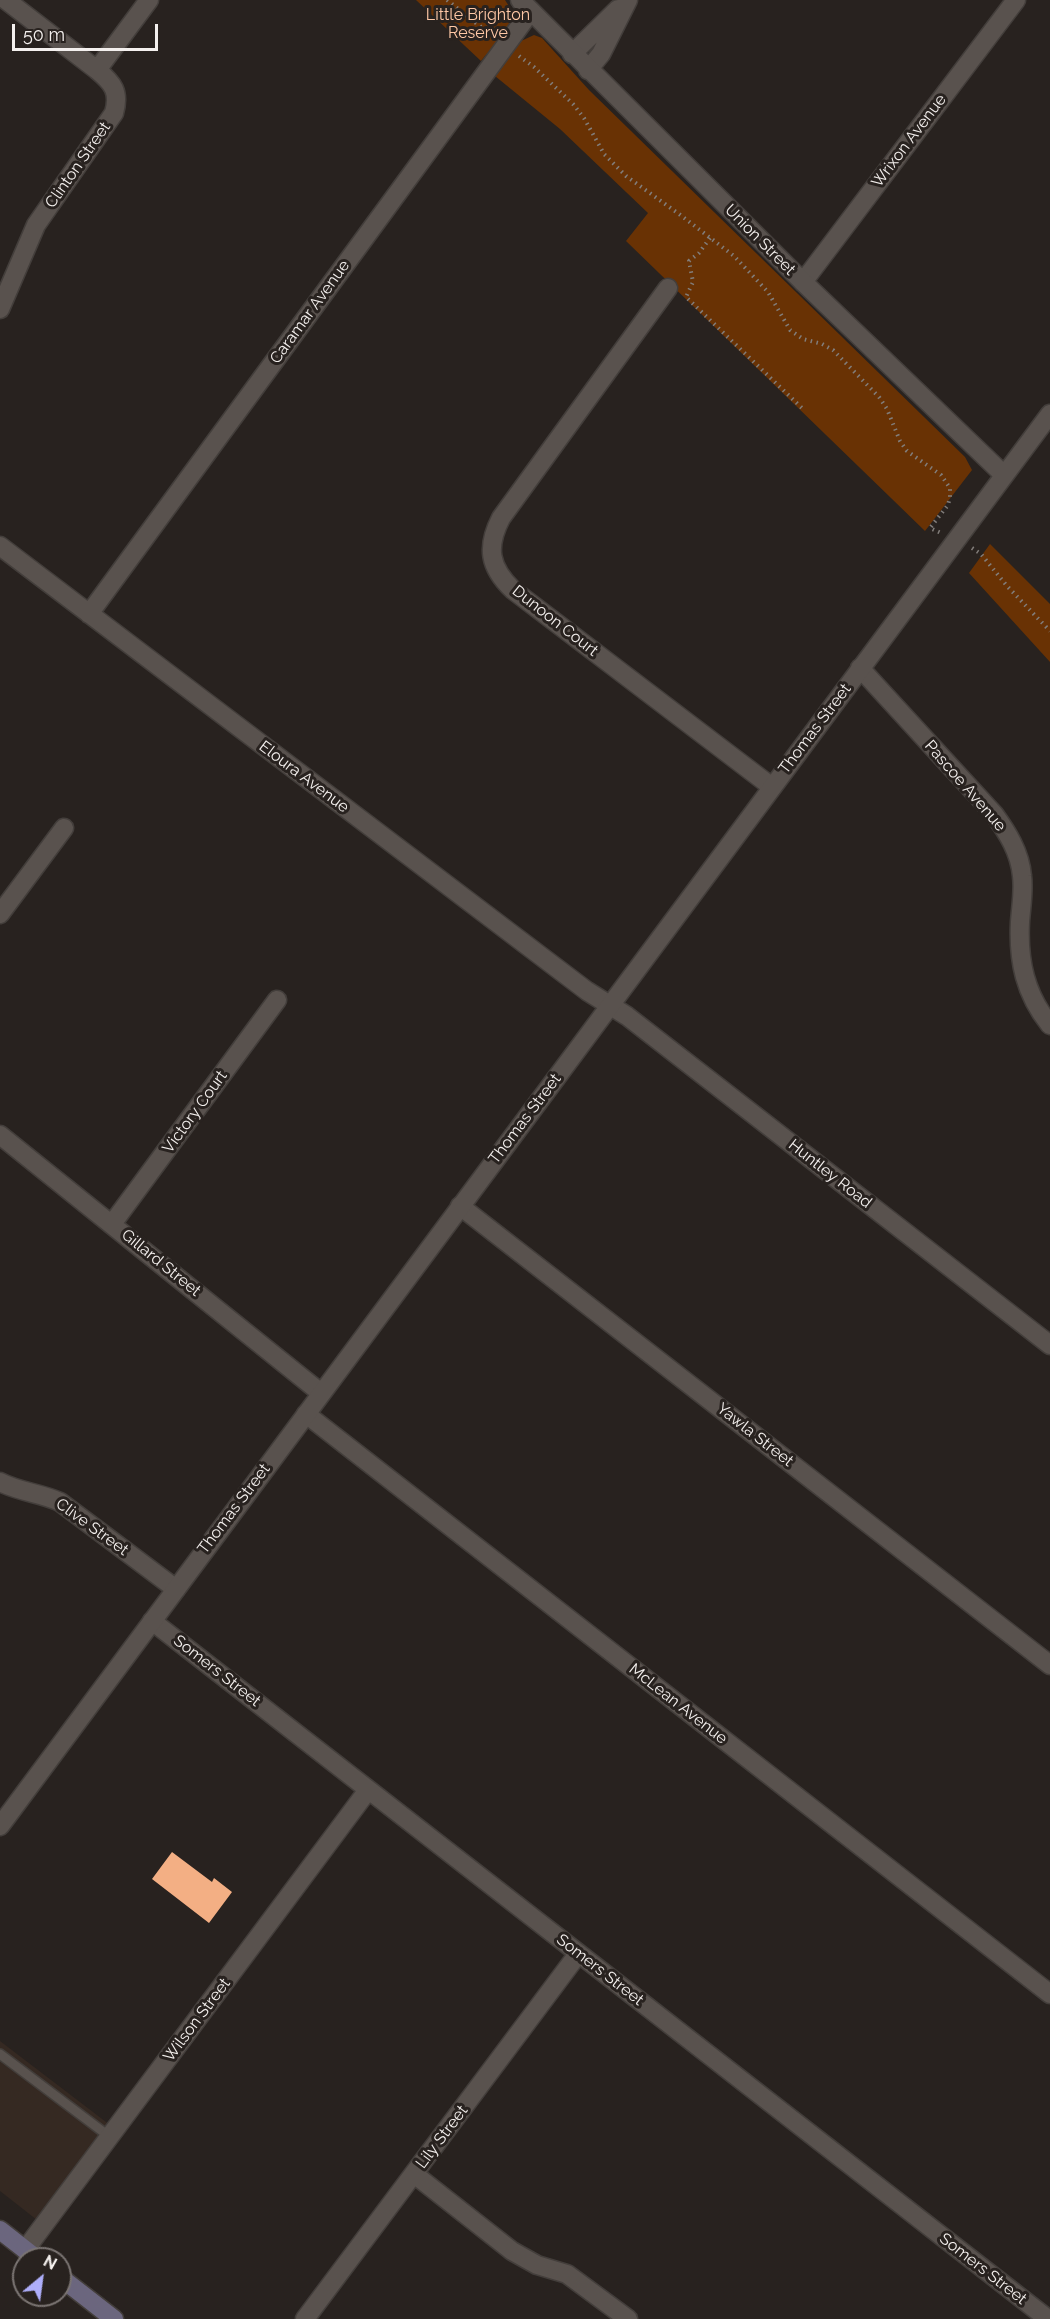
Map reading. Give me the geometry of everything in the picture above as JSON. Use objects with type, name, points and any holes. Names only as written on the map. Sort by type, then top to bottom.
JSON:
[{"type":"main road","points":[[0,2230],[22,2247]]},
{"type":"main road","points":[[72,2286],[114,2319]]},
{"type":"street","name":"Clinton Street","points":[[0,309],[36,225],[114,113],[116,105],[115,88],[112,82],[6,0]]},
{"type":"street","points":[[97,70],[148,0]]},
{"type":"street","points":[[572,54],[628,0]]},
{"type":"street","points":[[588,70],[601,54],[628,0]]},
{"type":"street","name":"Wrixon Avenue","points":[[803,282],[1016,0]]},
{"type":"street","name":"Caramar Avenue","points":[[89,614],[505,46],[525,5]]},
{"type":"street","name":"Union Street","points":[[525,5],[803,282],[1004,475]]},
{"type":"street","name":"Dunoon Court","points":[[668,288],[501,518],[494,531],[491,552],[498,574],[513,590],[772,787]]},
{"type":"street","name":"Thomas Street","points":[[0,1826],[1050,414]]},
{"type":"street","name":"Eloura Avenue","points":[[0,546],[578,984],[609,1005]]},
{"type":"street","name":"Pascoe Avenue","points":[[860,668],[994,814],[1006,831],[1019,860],[1022,875],[1019,936],[1023,972],[1036,1006],[1050,1025]]},
{"type":"street","points":[[0,914],[64,828]]},
{"type":"street","name":"Victory Court","points":[[112,1224],[277,1000]]},
{"type":"street","name":"Huntley Road","points":[[609,1005],[627,1016],[1050,1345]]},
{"type":"street","name":"Gillard Street","points":[[0,1135],[321,1393]]},
{"type":"street","name":"Yawla Street","points":[[460,1206],[1050,1665]]},
{"type":"street","name":"McLean Avenue","points":[[306,1414],[1050,1994]]},
{"type":"street","name":"Clive Street","points":[[0,1482],[50,1497],[60,1503],[176,1588]]},
{"type":"street","name":"Somers Street","points":[[152,1621],[1048,2319]]},
{"type":"street","name":"Wilson Street","points":[[36,2247],[110,2137],[368,1790]]},
{"type":"street","name":"Lily Street","points":[[305,2319],[578,1954]]},
{"type":"street","points":[[414,2174],[512,2251],[537,2265],[567,2274],[628,2319]]},
{"type":"lane","points":[[0,2054],[110,2137]]},
{"type":"path","points":[[447,0],[534,67],[573,104],[584,118],[604,154],[626,176],[710,238],[753,275],[768,292],[784,321],[795,335],[822,344],[844,360],[879,397],[907,451],[941,475],[950,488],[951,497],[948,505],[930,528],[936,531]]},
{"type":"path","points":[[710,238],[699,253],[689,261],[693,282],[686,297],[803,409]]},
{"type":"path","points":[[974,549],[1050,631]]},
{"type":"shaded area","points":[[0,2041],[110,2125],[37,2220],[0,2191]]},
{"type":"green space","name":"Little Brighton Reserve","points":[[416,0],[505,0],[510,9],[511,18],[502,35],[481,61]]},
{"type":"green space","points":[[534,35],[542,38],[589,90],[965,457],[972,470],[925,531],[626,241],[648,213],[560,129],[495,76],[521,41]]},
{"type":"green space","points":[[990,544],[1050,604],[1050,662],[969,573]]},
{"type":"building","points":[[172,1852],[212,1882],[214,1878],[232,1892],[209,1923],[152,1879]]}]
